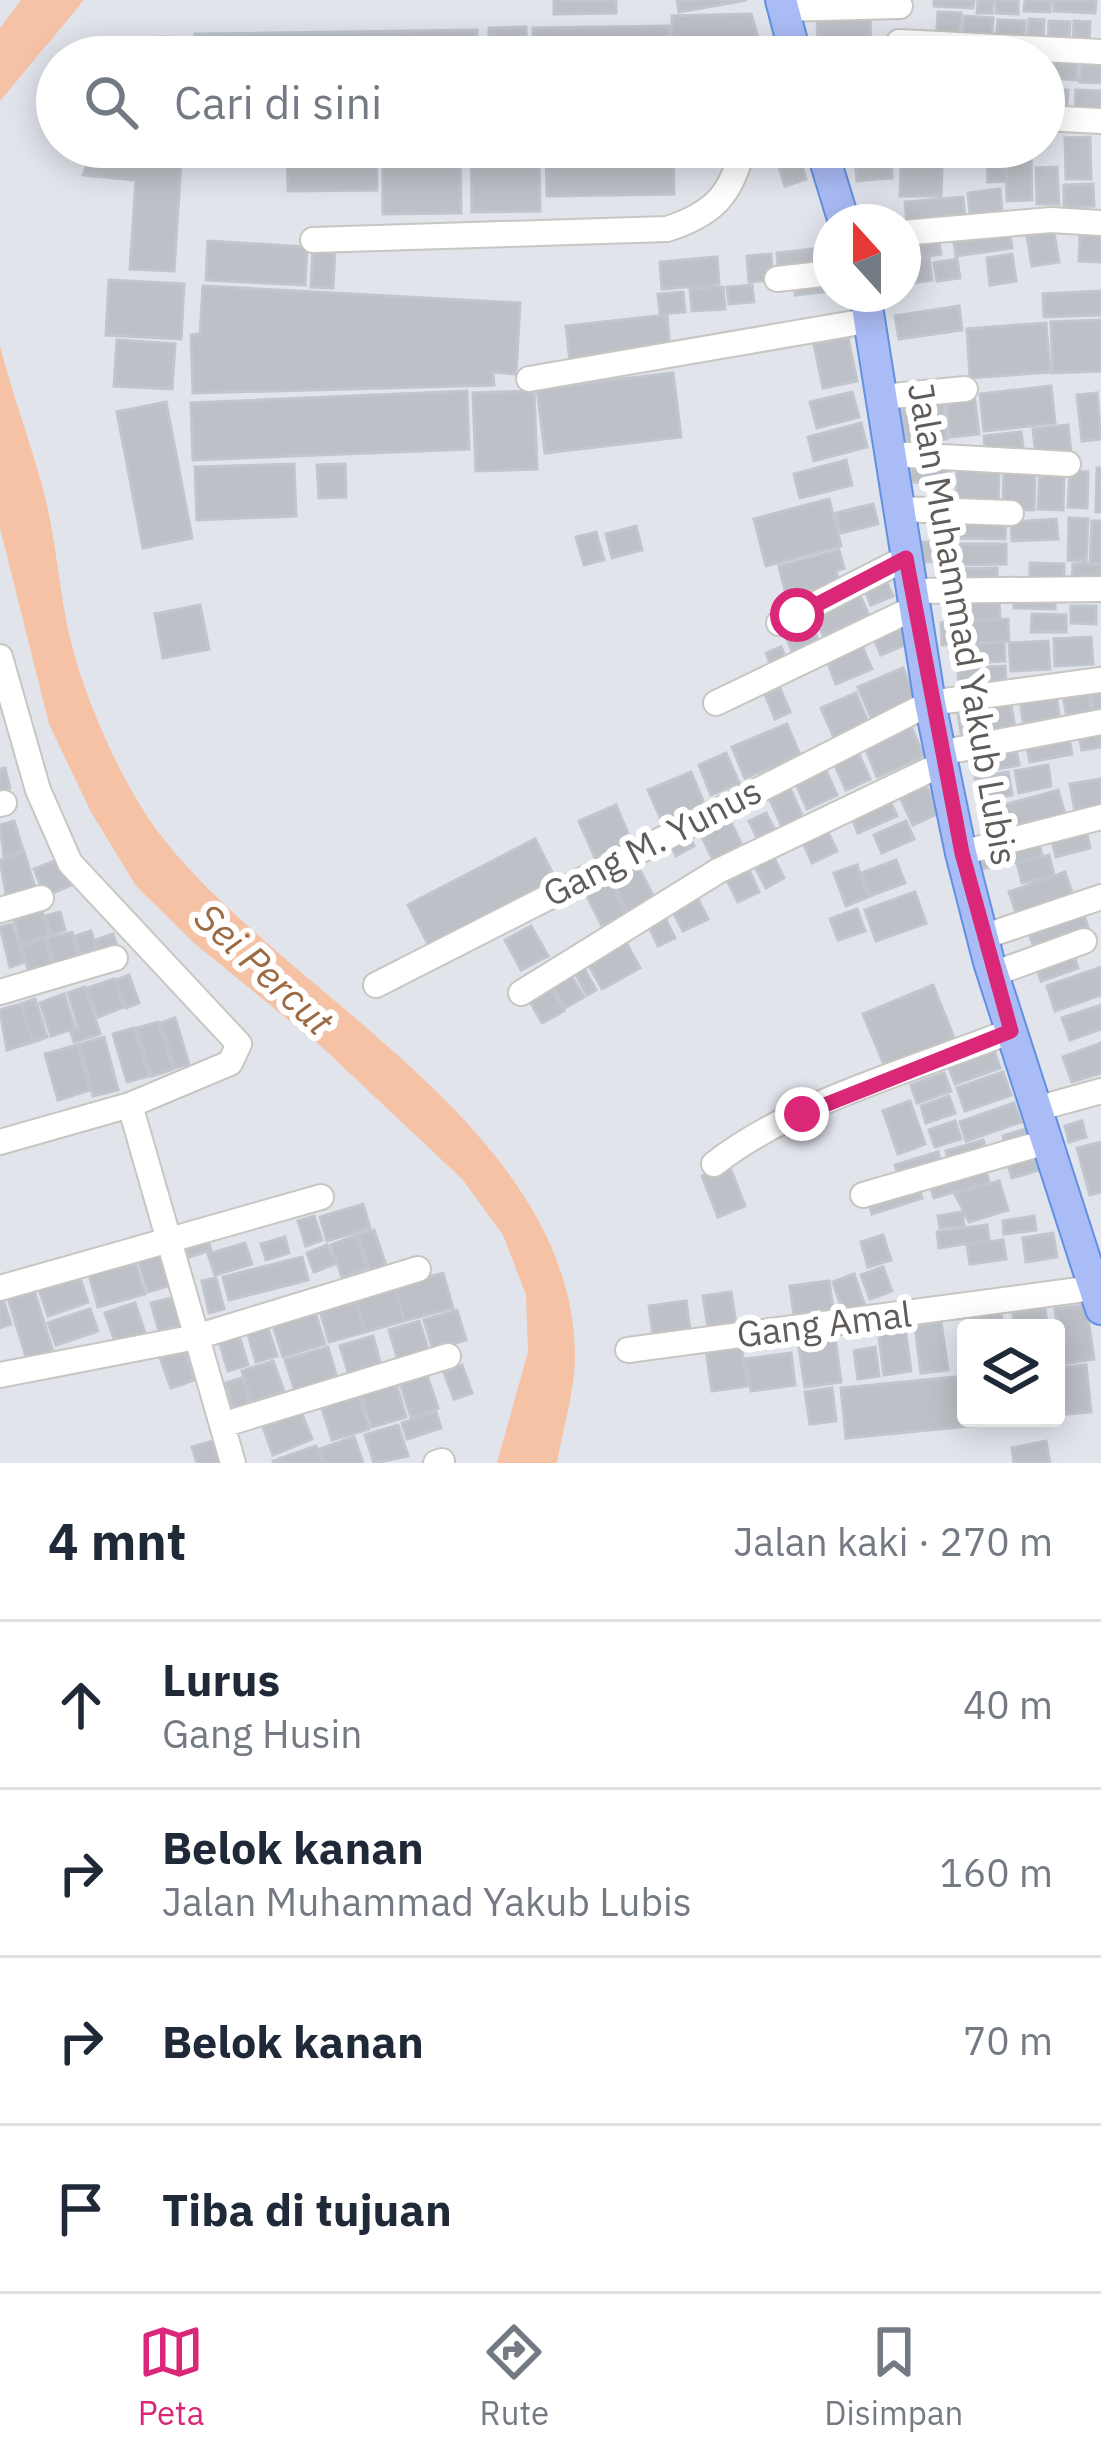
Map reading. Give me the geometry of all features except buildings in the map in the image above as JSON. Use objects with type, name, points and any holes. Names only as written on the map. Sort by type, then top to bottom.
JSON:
[{"type":"main road","points":[[782,5],[790,36]]},
{"type":"main road","points":[[827,168],[838,204]]},
{"type":"main road","name":"Jalan Muhammad Yakub Lubis","points":[[869,312],[912,599],[962,853],[993,974],[1098,1295]]},
{"type":"street","points":[[782,5],[900,3],[899,36]]},
{"type":"street","points":[[1065,51],[1101,52]]},
{"type":"street","points":[[1065,119],[1101,121]]},
{"type":"street","points":[[313,240],[668,229],[717,206],[734,184],[738,168]]},
{"type":"street","points":[[921,231],[1051,220],[1101,223]]},
{"type":"street","points":[[777,279],[813,275]]},
{"type":"street","points":[[529,380],[845,312]]},
{"type":"street","points":[[882,397],[965,388]]},
{"type":"street","points":[[890,454],[1067,464]]},
{"type":"street","points":[[897,509],[1011,512]]},
{"type":"street","points":[[779,623],[906,558]]},
{"type":"street","points":[[716,704],[912,599],[1101,589]]},
{"type":"street","points":[[0,657],[38,790],[70,863],[239,1044],[230,1063],[130,1105],[0,1142]]},
{"type":"street","name":"Gang M. Yunus","points":[[376,985],[930,703],[1101,680]]},
{"type":"street","points":[[521,993],[718,871],[941,759],[1101,722]]},
{"type":"street","points":[[962,853],[1101,817]]},
{"type":"street","points":[[983,937],[1101,897]]},
{"type":"street","points":[[0,910],[41,898]]},
{"type":"street","points":[[993,974],[1084,941]]},
{"type":"street","points":[[0,992],[115,958]]},
{"type":"street","points":[[714,1164],[740,1144],[802,1114],[1011,1031]]},
{"type":"street","points":[[1036,1108],[1101,1091]]},
{"type":"street","points":[[130,1105],[233,1463]]},
{"type":"street","points":[[863,1195],[1046,1142]]},
{"type":"street","points":[[0,1288],[321,1197]]},
{"type":"street","points":[[0,1375],[196,1337],[418,1269]]},
{"type":"street","name":"Gang Amal","points":[[628,1350],[1098,1295]]},
{"type":"street","points":[[223,1425],[448,1356]]},
{"type":"water","points":[[21,0],[84,0],[54,36],[36,36],[36,58],[0,101],[0,28]]},
{"type":"water","name":"Sei Percut","points":[[0,346],[46,502],[72,646],[104,736],[134,795],[166,842],[220,900],[417,1073],[477,1135],[528,1202],[562,1275],[575,1355],[557,1463],[497,1463],[528,1352],[526,1295],[503,1235],[462,1179],[323,1048],[195,944],[136,886],[91,812],[49,724],[0,528]]},
{"type":"route","points":[[797,615],[906,558],[962,853],[1011,1031],[802,1114]]}]
